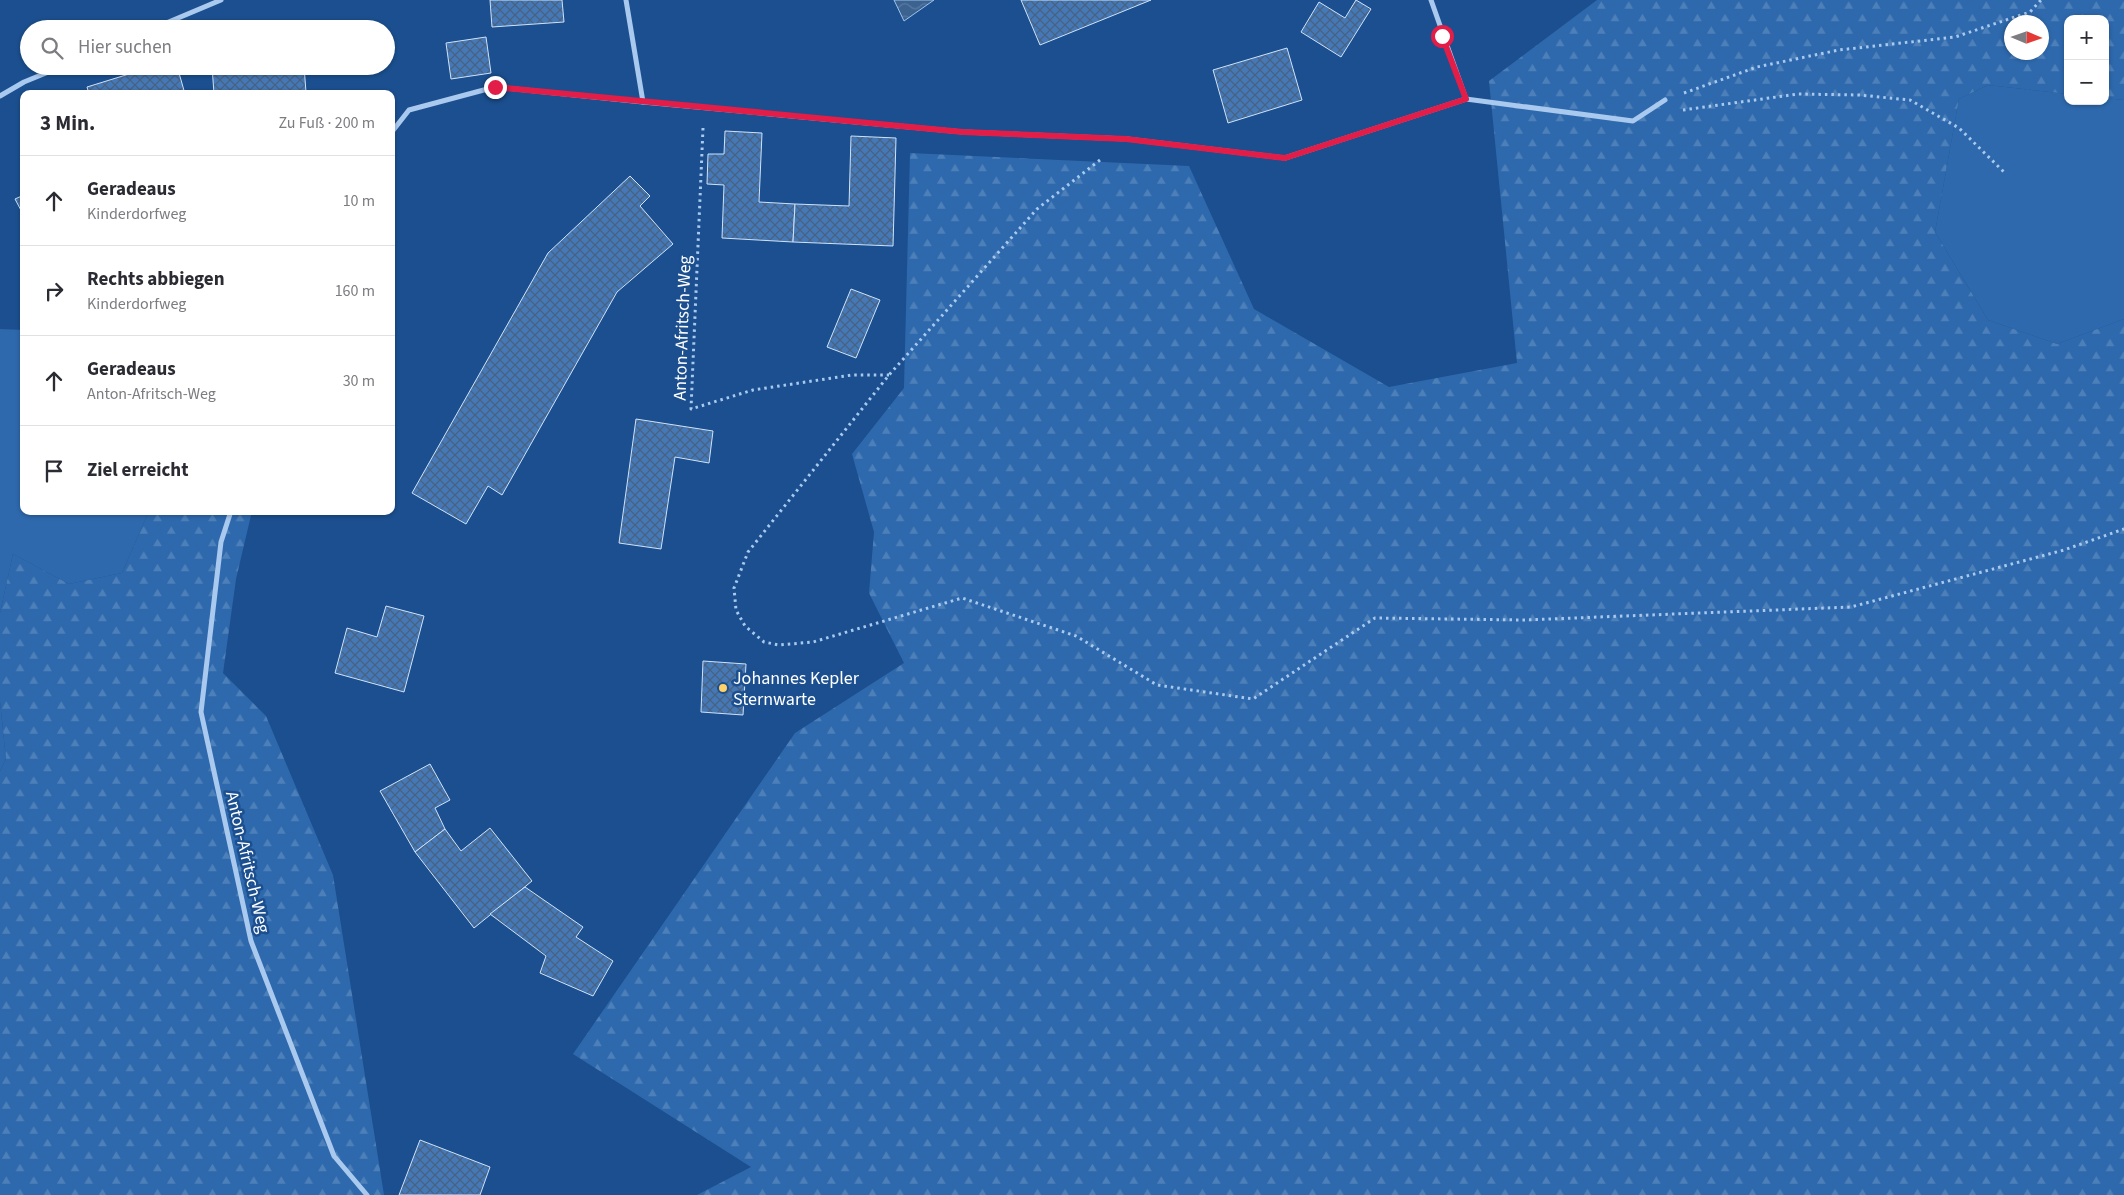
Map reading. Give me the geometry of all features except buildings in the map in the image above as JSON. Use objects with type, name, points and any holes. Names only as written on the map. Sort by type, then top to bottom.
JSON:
[{"type":"street","points":[[173,20],[221,0]]},
{"type":"street","points":[[626,0],[643,102]]},
{"type":"street","points":[[1431,0],[1466,99]]},
{"type":"street","points":[[0,96],[24,82],[41,75]]},
{"type":"street","points":[[395,127],[409,110],[495,87],[963,132],[1126,139],[1285,158],[1466,99],[1633,121],[1665,100]]},
{"type":"street","name":"Anton-Afritsch-Weg","points":[[230,515],[221,542],[201,712],[251,941],[334,1156],[367,1195]]},
{"type":"path","points":[[1665,100],[1756,67],[1839,50],[1955,37],[2030,12],[2041,0]]},
{"type":"path","points":[[1679,111],[1798,94],[1859,95],[1910,100],[1959,128],[2006,174]]},
{"type":"path","name":"Anton-Afritsch-Weg","points":[[704,107],[691,409],[753,390],[852,375],[889,375]]},
{"type":"path","points":[[1126,139],[1037,210],[889,375],[748,552],[734,588],[736,610],[744,626],[764,642],[779,645],[813,642],[962,598],[1076,636],[1157,685],[1254,698],[1375,618],[1524,620],[1851,606],[2064,550],[2124,529]]},
{"type":"green space","points":[[1597,0],[2124,0],[2124,100],[2109,98],[2109,15],[2064,15],[2064,94],[1988,85],[1959,99],[1935,232],[1988,320],[2057,344],[2124,319],[2124,1195],[697,1195],[751,1167],[573,1054],[795,733],[904,663],[869,593],[874,532],[852,454],[904,388],[910,153],[1189,166],[1254,309],[1389,387],[1517,363],[1489,81]]},
{"type":"green space","points":[[1988,85],[2064,94],[2064,105],[2109,105],[2109,98],[2124,100],[2124,319],[2057,344],[1988,320],[1935,232],[1959,99]]},
{"type":"green space","points":[[0,329],[20,330],[20,515],[147,515],[122,573],[69,584],[13,554],[0,613]]},
{"type":"green space","points":[[147,515],[251,515],[236,579],[223,673],[266,716],[333,875],[384,1195],[0,1195],[0,771],[6,759],[0,701],[0,613],[13,554],[69,584],[122,573]]},
{"type":"green space","points":[[0,701],[6,759],[0,771]]},
{"type":"water","points":[[894,0],[934,0],[904,21]]},
{"type":"place","name":"Johannes Kepler Sternwarte","points":[[723,688]]},
{"type":"route","points":[[495,87],[963,132],[1126,139],[1285,158],[1466,99],[1442,36]]}]
